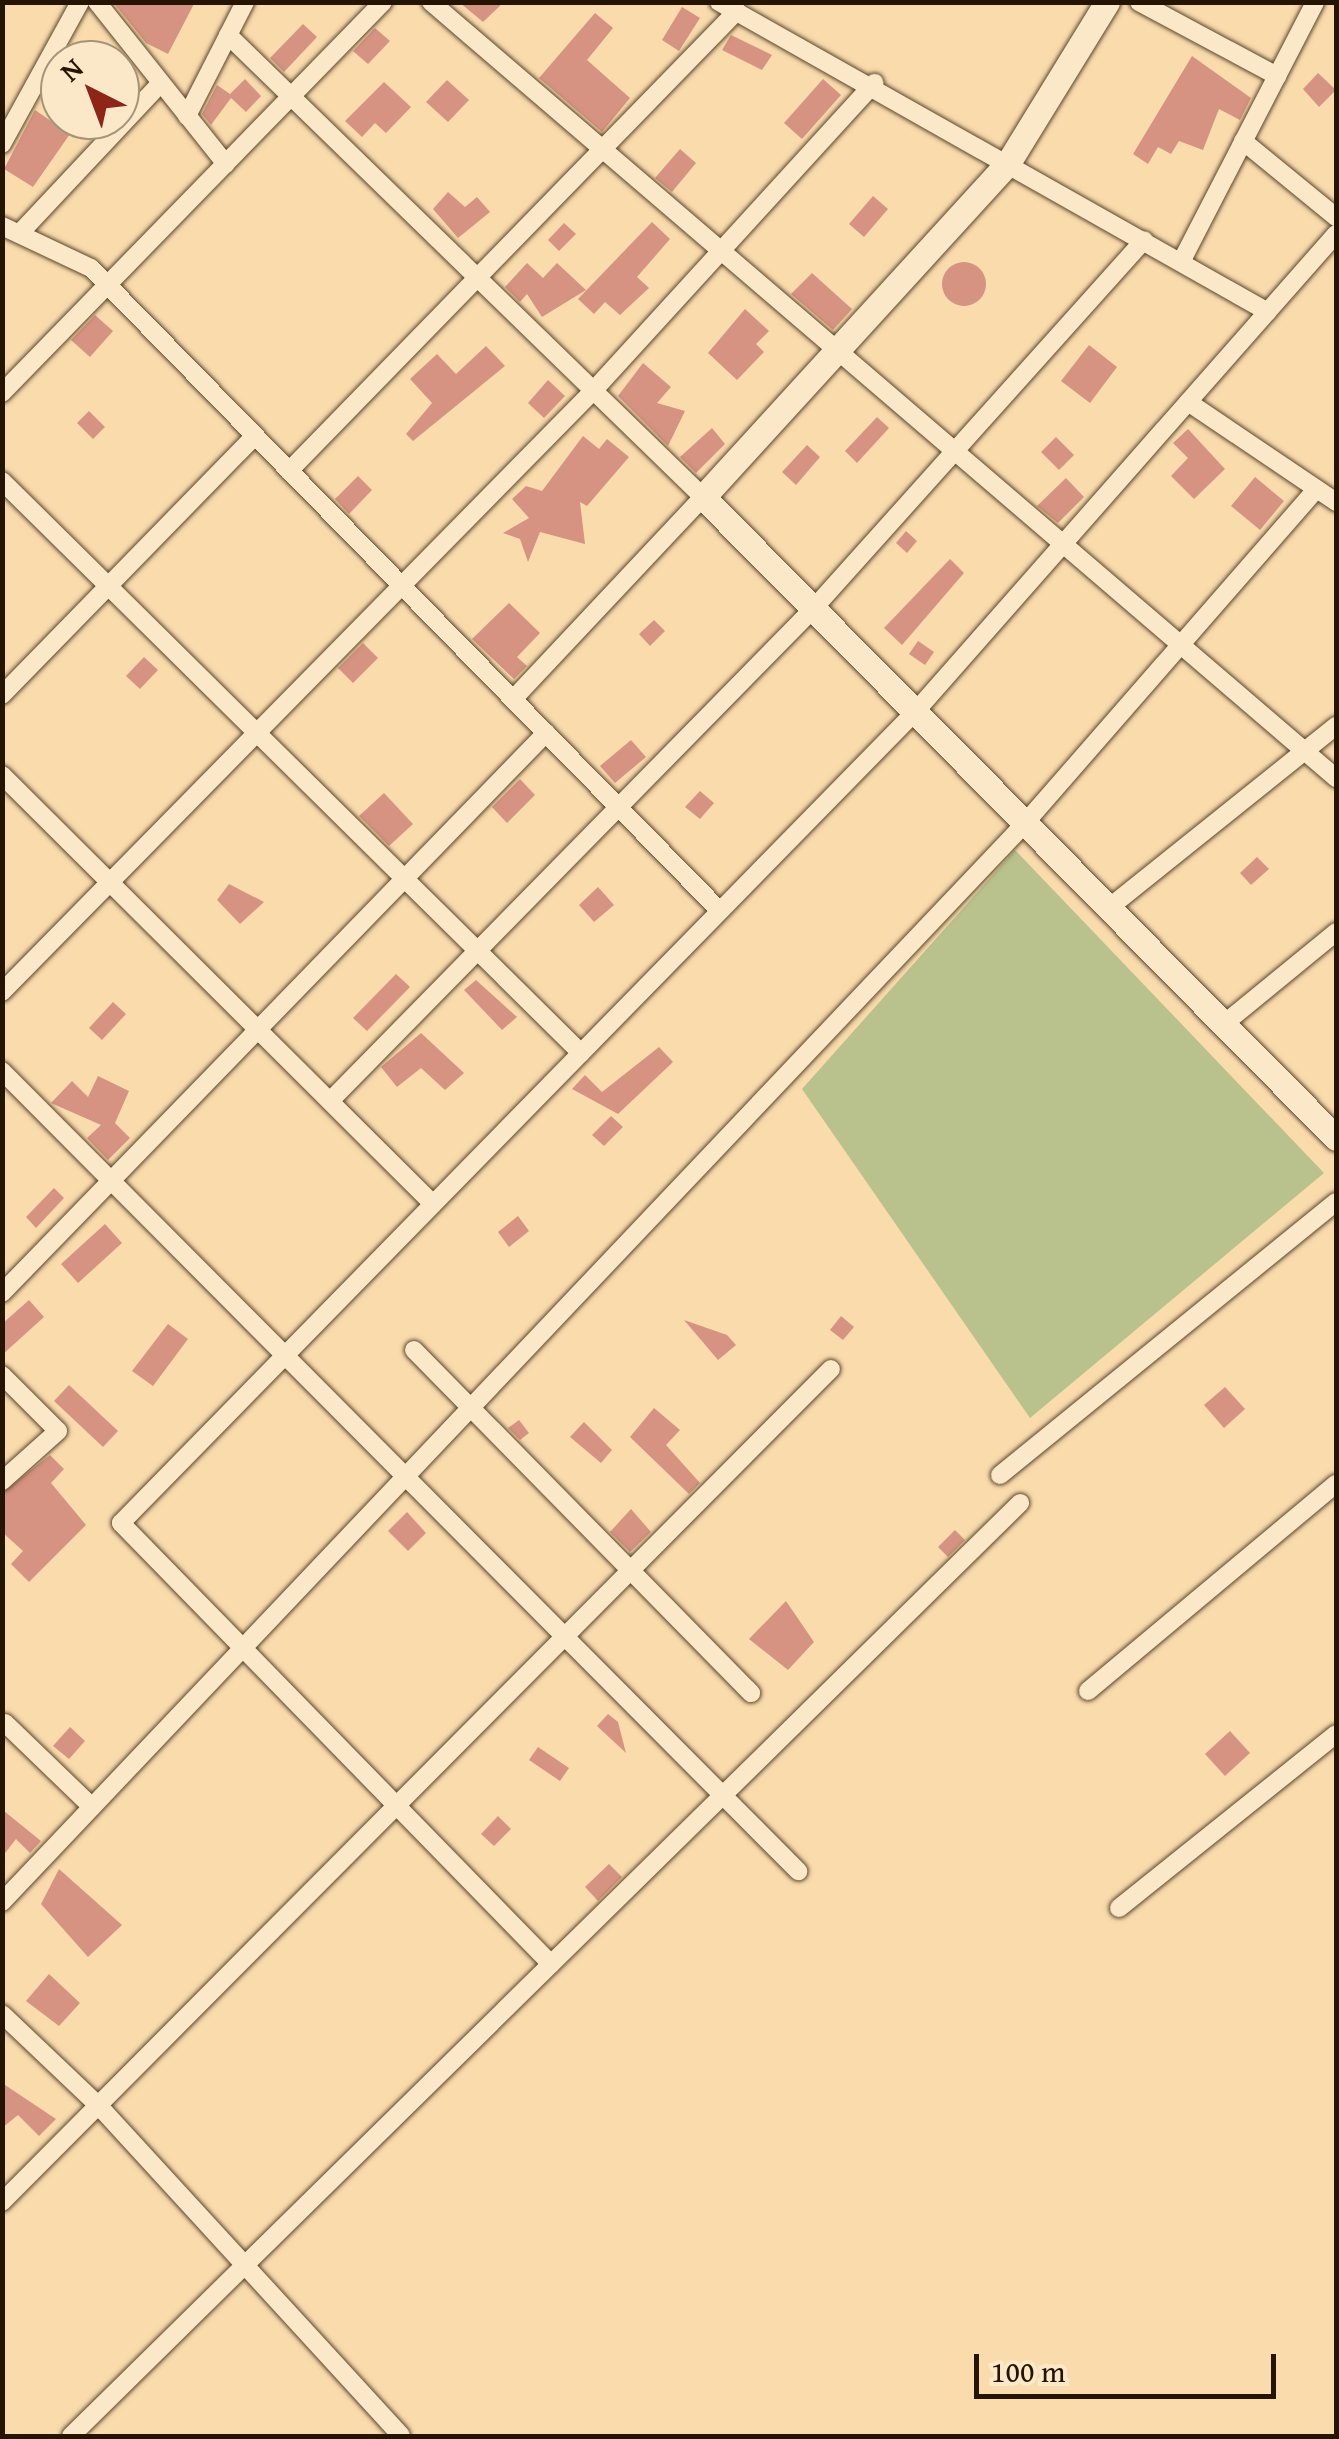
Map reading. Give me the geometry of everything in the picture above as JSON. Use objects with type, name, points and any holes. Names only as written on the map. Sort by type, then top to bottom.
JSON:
[{"type":"main road","points":[[1107,2],[1008,163],[703,497],[1336,1138]]},
{"type":"street","points":[[2,144],[80,2]]},
{"type":"street","points":[[97,2],[226,164]]},
{"type":"street","points":[[187,116],[245,2]]},
{"type":"street","points":[[2,393],[383,2]]},
{"type":"street","points":[[431,2],[1336,778]]},
{"type":"street","points":[[719,2],[874,83],[1268,312]]},
{"type":"street","points":[[1138,2],[1277,76]]},
{"type":"street","points":[[1182,262],[1314,2]]},
{"type":"street","points":[[289,471],[737,11]]},
{"type":"street","points":[[228,35],[703,497],[512,699]]},
{"type":"street","points":[[161,83],[11,230],[108,286],[720,911]]},
{"type":"street","points":[[2,992],[594,390],[874,83]]},
{"type":"street","points":[[1244,141],[1336,217]]},
{"type":"street","points":[[551,1964],[120,1524],[916,711],[1336,234]]},
{"type":"street","points":[[330,1101],[814,608],[1144,240]]},
{"type":"street","points":[[1188,402],[1336,502]]},
{"type":"street","points":[[2,695],[255,436]]},
{"type":"street","points":[[2,482],[581,1053]]},
{"type":"street","points":[[2,1902],[1026,822],[1316,489]]},
{"type":"street","points":[[1110,907],[1336,726]]},
{"type":"street","points":[[2,1293],[546,732]]},
{"type":"street","points":[[2,776],[433,1204]]},
{"type":"street","points":[[1226,1023],[1336,932]]},
{"type":"street","points":[[2,1071],[798,1871]]},
{"type":"street","points":[[1000,1475],[1336,1202]]},
{"type":"street","points":[[414,1350],[752,1693]]},
{"type":"street","points":[[2,2202],[831,1369]]},
{"type":"street","points":[[2,1375],[58,1431],[2,1481]]},
{"type":"street","points":[[1088,1690],[1336,1484]]},
{"type":"street","points":[[71,2436],[1020,1503]]},
{"type":"street","points":[[5,1723],[92,1807]]},
{"type":"street","points":[[1119,1908],[1336,1734]]},
{"type":"street","points":[[2,2014],[99,2106],[402,2436]]},
{"type":"green space","points":[[1015,850],[1324,1173],[1030,1418],[802,1089]]},
{"type":"building","points":[[113,2],[195,2],[168,54],[146,43]]},
{"type":"building","points":[[459,2],[504,2],[483,22]]},
{"type":"building","points":[[682,7],[700,18],[679,51],[662,40]]},
{"type":"building","points":[[595,13],[613,28],[587,60],[630,98],[602,132],[539,78]]},
{"type":"building","points":[[303,24],[317,37],[284,72],[270,58]]},
{"type":"building","points":[[375,28],[390,41],[368,64],[353,51]]},
{"type":"building","points":[[731,35],[772,55],[762,70],[722,50]]},
{"type":"building","points":[[1192,56],[1251,98],[1240,120],[1219,109],[1203,150],[1179,141],[1171,154],[1158,147],[1148,164],[1133,154]]},
{"type":"building","points":[[1318,73],[1336,90],[1319,107],[1303,89]]},
{"type":"building","points":[[245,79],[261,96],[246,112],[231,98],[211,125],[202,114],[217,85],[230,94]]},
{"type":"building","points":[[823,79],[841,95],[802,139],[784,123]]},
{"type":"building","points":[[447,80],[469,100],[448,122],[426,102]]},
{"type":"building","points":[[384,82],[411,107],[386,133],[375,123],[362,137],[345,121]]},
{"type":"building","points":[[35,110],[40,113],[40,140],[66,140],[33,187],[4,169]]},
{"type":"building","points":[[680,149],[696,163],[672,192],[655,178]]},
{"type":"building","points":[[448,192],[465,207],[477,197],[490,212],[458,238],[433,209]]},
{"type":"building","points":[[873,196],[888,209],[864,237],[849,224]]},
{"type":"building","points":[[652,222],[670,239],[637,277],[649,288],[620,315],[605,302],[594,314],[578,299]]},
{"type":"building","points":[[564,223],[576,234],[559,251],[548,240]]},
{"type":"building","points":[[964,262],[980,268],[986,284],[980,300],[964,306],[948,300],[942,284],[948,268]]},
{"type":"building","points":[[527,263],[543,278],[557,263],[586,290],[542,317],[527,294],[520,302],[505,287]]},
{"type":"building","points":[[812,273],[852,309],[833,330],[791,294]]},
{"type":"building","points":[[745,309],[769,331],[756,344],[764,352],[737,380],[708,353]]},
{"type":"building","points":[[95,315],[113,331],[90,357],[71,340]]},
{"type":"building","points":[[1089,345],[1117,367],[1090,403],[1061,381]]},
{"type":"building","points":[[486,346],[505,366],[413,441],[406,434],[432,403],[410,379],[437,354],[456,374]]},
{"type":"building","points":[[643,363],[671,387],[657,403],[685,411],[668,446],[618,396]]},
{"type":"building","points":[[548,380],[565,396],[544,418],[528,403]]},
{"type":"building","points":[[89,411],[105,427],[93,439],[77,423]]},
{"type":"building","points":[[877,417],[889,428],[857,463],[845,451]]},
{"type":"building","points":[[712,428],[725,444],[696,473],[680,457]]},
{"type":"building","points":[[1188,429],[1225,469],[1194,499],[1171,476],[1188,458],[1173,443]]},
{"type":"building","points":[[583,436],[599,449],[607,439],[629,457],[587,506],[580,502],[585,544],[540,532],[528,562],[520,539],[503,533],[529,518],[512,499],[526,486],[542,491]]},
{"type":"building","points":[[1056,437],[1074,455],[1059,470],[1041,452]]},
{"type":"building","points":[[807,445],[820,457],[796,485],[782,472]]},
{"type":"building","points":[[358,476],[372,490],[349,514],[335,499]]},
{"type":"building","points":[[1255,477],[1284,501],[1260,530],[1231,506]]},
{"type":"building","points":[[1066,478],[1084,497],[1058,523],[1037,506]]},
{"type":"building","points":[[906,531],[917,541],[907,553],[896,543]]},
{"type":"building","points":[[950,559],[964,573],[902,645],[884,628]]},
{"type":"building","points":[[509,603],[540,633],[517,657],[527,666],[514,679],[472,639]]},
{"type":"building","points":[[654,620],[665,631],[650,646],[639,634]]},
{"type":"building","points":[[918,641],[934,652],[925,665],[909,654]]},
{"type":"building","points":[[363,643],[378,658],[353,683],[338,668]]},
{"type":"building","points":[[144,657],[158,670],[140,689],[126,676]]},
{"type":"building","points":[[631,740],[646,757],[615,783],[600,766]]},
{"type":"building","points":[[520,779],[535,795],[507,823],[492,807]]},
{"type":"building","points":[[700,791],[714,803],[700,819],[685,807]]},
{"type":"building","points":[[384,793],[413,824],[389,846],[359,816]]},
{"type":"building","points":[[1257,857],[1269,869],[1251,885],[1240,873]]},
{"type":"building","points":[[229,884],[264,902],[240,924],[217,900]]},
{"type":"building","points":[[598,887],[614,905],[594,922],[579,905]]},
{"type":"building","points":[[396,974],[410,987],[367,1031],[353,1018]]},
{"type":"building","points":[[476,980],[517,1017],[502,1030],[464,990]]},
{"type":"building","points":[[113,1002],[126,1014],[102,1040],[89,1028]]},
{"type":"building","points":[[421,1033],[464,1073],[445,1090],[421,1068],[397,1087],[381,1067]]},
{"type":"building","points":[[659,1047],[673,1062],[618,1114],[572,1089],[585,1075],[602,1092]]},
{"type":"building","points":[[98,1076],[129,1091],[115,1123],[130,1138],[108,1160],[87,1138],[101,1125],[51,1103],[72,1081],[88,1097]]},
{"type":"building","points":[[611,1116],[623,1127],[604,1146],[592,1135]]},
{"type":"building","points":[[54,1188],[64,1198],[36,1228],[26,1217]]},
{"type":"building","points":[[518,1216],[529,1231],[509,1247],[498,1232]]},
{"type":"building","points":[[105,1224],[122,1243],[78,1283],[61,1264]]},
{"type":"building","points":[[29,1300],[44,1317],[2,1355],[2,1324]]},
{"type":"building","points":[[841,1316],[854,1327],[843,1340],[830,1330]]},
{"type":"building","points":[[684,1320],[727,1335],[736,1345],[718,1360]]},
{"type":"building","points":[[168,1324],[188,1339],[153,1386],[132,1371]]},
{"type":"building","points":[[69,1385],[118,1431],[103,1447],[54,1401]]},
{"type":"building","points":[[1225,1387],[1245,1409],[1224,1428],[1204,1405]]},
{"type":"building","points":[[654,1408],[680,1430],[666,1445],[700,1483],[689,1494],[630,1437]]},
{"type":"building","points":[[519,1420],[529,1433],[520,1440],[508,1428]]},
{"type":"building","points":[[584,1422],[612,1450],[601,1463],[570,1437]]},
{"type":"building","points":[[50,1455],[64,1469],[51,1483],[86,1525],[29,1582],[11,1564],[23,1551],[2,1532],[2,1493]]},
{"type":"building","points":[[631,1509],[651,1532],[630,1552],[610,1532]]},
{"type":"building","points":[[407,1512],[426,1533],[408,1551],[388,1531]]},
{"type":"building","points":[[955,1530],[965,1540],[948,1557],[938,1547]]},
{"type":"building","points":[[786,1601],[814,1642],[788,1670],[749,1639]]},
{"type":"building","points":[[608,1714],[618,1722],[626,1753],[597,1726]]},
{"type":"building","points":[[70,1727],[85,1741],[69,1759],[53,1746]]},
{"type":"building","points":[[1230,1731],[1250,1753],[1225,1776],[1205,1754]]},
{"type":"building","points":[[538,1747],[569,1768],[560,1781],[529,1760]]},
{"type":"building","points":[[4,1811],[41,1841],[30,1853],[16,1839],[2,1857]]},
{"type":"building","points":[[498,1816],[511,1829],[494,1846],[481,1834]]},
{"type":"building","points":[[609,1864],[622,1877],[598,1901],[585,1887]]},
{"type":"building","points":[[59,1869],[122,1925],[88,1957],[41,1904]]},
{"type":"building","points":[[49,1974],[80,2003],[59,2026],[26,2001]]},
{"type":"building","points":[[2,2083],[56,2119],[39,2136],[18,2115],[2,2128]]}]
